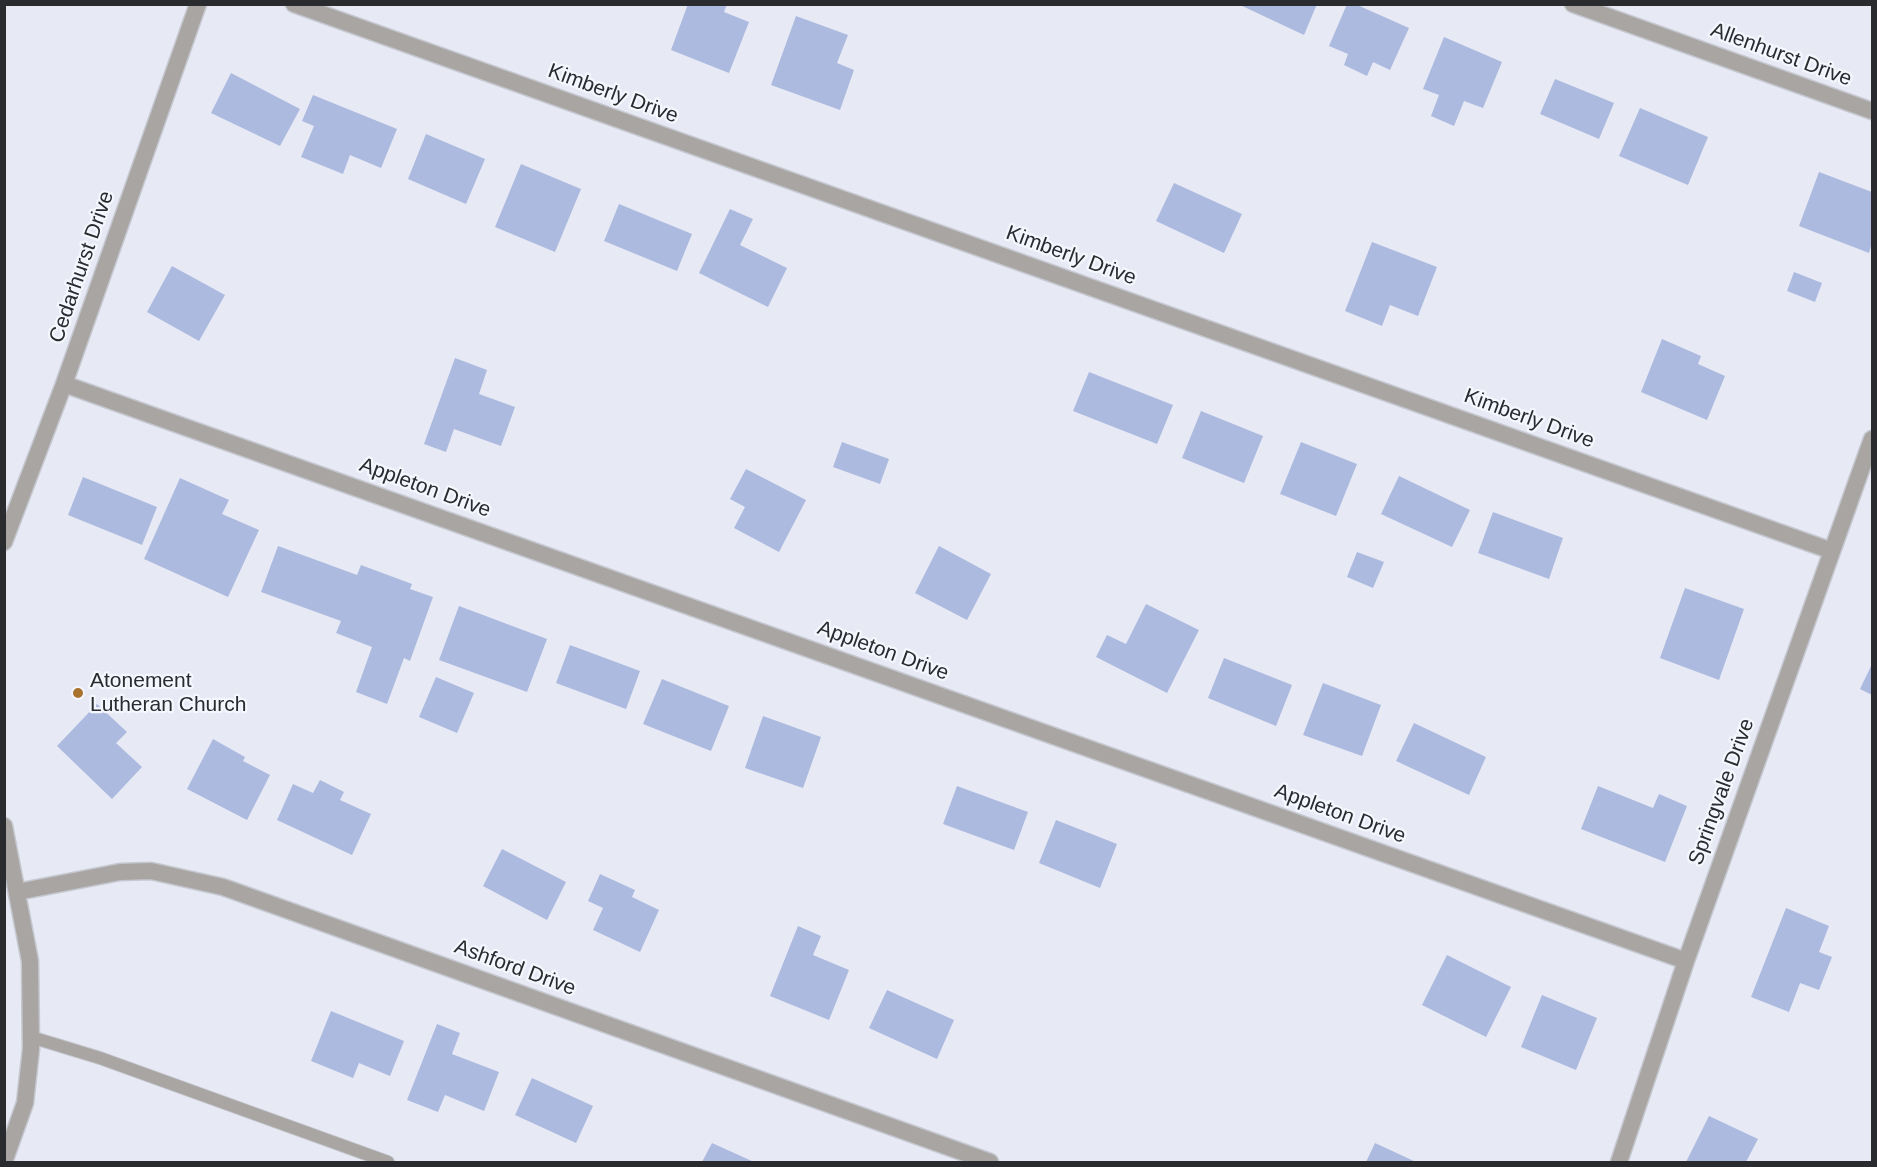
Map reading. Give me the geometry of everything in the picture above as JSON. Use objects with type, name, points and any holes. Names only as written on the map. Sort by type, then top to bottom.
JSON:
[{"type":"street","name":"Cedarhurst Drive","points":[[4,542],[64,384],[198,4]]},
{"type":"street","name":"Kimberly Drive","points":[[294,4],[1832,551]]},
{"type":"street","name":"Allenhurst Drive","points":[[1573,4],[1872,111]]},
{"type":"street","name":"Appleton Drive","points":[[64,384],[1686,961]]},
{"type":"street","name":"Springvale Drive","points":[[1619,1162],[1686,961],[1872,439]]},
{"type":"street","points":[[4,825],[30,961],[31,1037],[25,1103],[4,1162]]},
{"type":"street","name":"Ashford Drive","points":[[17,892],[120,872],[151,871],[223,887],[990,1162]]},
{"type":"lane","points":[[31,1037],[100,1058],[388,1162]]},
{"type":"building","points":[[688,4],[727,4],[724,12],[749,22],[729,73],[671,50]]},
{"type":"building","points":[[1238,4],[1317,4],[1304,35]]},
{"type":"building","points":[[1347,4],[1355,4],[1409,28],[1390,70],[1373,62],[1367,76],[1344,65],[1348,54],[1329,46]]},
{"type":"building","points":[[796,16],[848,35],[837,63],[854,70],[840,110],[771,85]]},
{"type":"building","points":[[1444,37],[1502,62],[1483,108],[1464,101],[1454,126],[1431,116],[1439,95],[1423,89]]},
{"type":"building","points":[[231,73],[300,109],[280,146],[211,113]]},
{"type":"building","points":[[1555,79],[1614,103],[1599,139],[1540,114]]},
{"type":"building","points":[[313,95],[397,129],[381,168],[350,155],[343,174],[301,157],[314,126],[302,121]]},
{"type":"building","points":[[1640,108],[1708,137],[1688,185],[1619,156]]},
{"type":"building","points":[[426,134],[485,159],[466,204],[408,179]]},
{"type":"building","points":[[521,164],[581,189],[555,252],[495,227]]},
{"type":"building","points":[[1819,172],[1872,192],[1872,243],[1869,253],[1799,226]]},
{"type":"building","points":[[1174,183],[1242,214],[1224,253],[1156,221]]},
{"type":"building","points":[[619,204],[692,234],[677,271],[604,241]]},
{"type":"building","points":[[730,209],[753,219],[740,245],[787,268],[768,307],[699,273]]},
{"type":"building","points":[[1372,242],[1437,267],[1418,316],[1390,305],[1382,326],[1345,311]]},
{"type":"building","points":[[172,266],[225,295],[199,341],[147,312]]},
{"type":"building","points":[[1794,272],[1822,283],[1815,302],[1787,291]]},
{"type":"building","points":[[1662,339],[1701,356],[1698,364],[1725,376],[1707,420],[1641,392]]},
{"type":"building","points":[[455,358],[487,370],[479,394],[515,407],[501,446],[454,429],[446,452],[424,444]]},
{"type":"building","points":[[1089,372],[1173,405],[1157,444],[1073,411]]},
{"type":"building","points":[[1201,411],[1263,436],[1244,483],[1182,458]]},
{"type":"building","points":[[842,442],[889,459],[880,484],[833,467]]},
{"type":"building","points":[[1301,442],[1357,464],[1336,516],[1280,494]]},
{"type":"building","points":[[746,469],[806,500],[779,552],[734,528],[745,507],[730,499]]},
{"type":"building","points":[[1399,476],[1470,510],[1452,547],[1381,514]]},
{"type":"building","points":[[83,477],[157,507],[142,545],[68,515]]},
{"type":"building","points":[[180,478],[229,500],[222,514],[259,530],[228,597],[144,559]]},
{"type":"building","points":[[1493,512],[1563,538],[1549,579],[1478,553]]},
{"type":"building","points":[[278,546],[357,575],[361,565],[412,584],[410,589],[433,597],[410,661],[404,658],[387,704],[356,692],[372,647],[336,633],[341,621],[261,592]]},
{"type":"building","points":[[939,546],[991,574],[967,620],[915,593]]},
{"type":"building","points":[[1357,552],[1384,562],[1373,588],[1347,577]]},
{"type":"building","points":[[1685,588],[1744,609],[1719,680],[1660,658]]},
{"type":"building","points":[[1146,604],[1199,630],[1167,693],[1096,657],[1107,635],[1126,644]]},
{"type":"building","points":[[459,606],[547,639],[527,692],[439,660]]},
{"type":"building","points":[[570,645],[640,671],[626,709],[556,683]]},
{"type":"building","points":[[1224,658],[1292,685],[1276,726],[1208,698]]},
{"type":"building","points":[[1872,664],[1872,695],[1860,689]]},
{"type":"building","points":[[436,677],[474,693],[457,733],[419,717]]},
{"type":"building","points":[[662,679],[729,706],[711,751],[643,724]]},
{"type":"building","points":[[1323,683],[1381,705],[1362,756],[1303,735]]},
{"type":"building","points":[[97,704],[127,732],[116,743],[142,767],[112,799],[57,746]]},
{"type":"building","points":[[763,716],[821,737],[803,788],[745,768]]},
{"type":"building","points":[[1414,723],[1486,757],[1469,795],[1396,761]]},
{"type":"building","points":[[213,739],[245,757],[243,761],[270,775],[247,820],[187,789]]},
{"type":"building","points":[[320,780],[344,792],[340,800],[371,814],[352,855],[277,820],[293,784],[313,793]]},
{"type":"building","points":[[957,786],[1028,812],[1014,850],[943,824]]},
{"type":"building","points":[[1598,786],[1653,808],[1659,794],[1687,806],[1665,862],[1581,829]]},
{"type":"building","points":[[1056,820],[1117,844],[1100,888],[1039,863]]},
{"type":"building","points":[[502,849],[566,882],[547,920],[483,886]]},
{"type":"building","points":[[600,874],[635,890],[632,897],[659,910],[640,952],[593,930],[603,908],[588,901]]},
{"type":"building","points":[[1786,908],[1829,926],[1819,952],[1832,957],[1819,990],[1800,983],[1789,1012],[1751,997]]},
{"type":"building","points":[[798,926],[821,936],[813,955],[849,970],[829,1020],[770,996]]},
{"type":"building","points":[[1447,955],[1511,987],[1486,1037],[1422,1005]]},
{"type":"building","points":[[887,990],[954,1020],[937,1059],[869,1028]]},
{"type":"building","points":[[1542,995],[1597,1018],[1576,1070],[1521,1047]]},
{"type":"building","points":[[331,1011],[404,1041],[390,1076],[359,1063],[353,1078],[311,1061]]},
{"type":"building","points":[[437,1024],[460,1033],[452,1054],[499,1072],[484,1111],[445,1095],[438,1112],[407,1100]]},
{"type":"building","points":[[532,1078],[593,1106],[576,1143],[515,1115]]},
{"type":"building","points":[[1709,1116],[1758,1139],[1746,1162],[1686,1162]]},
{"type":"building","points":[[712,1143],[754,1162],[702,1162]]},
{"type":"building","points":[[1375,1143],[1416,1162],[1366,1162]]},
{"type":"place","name":"Atonement Lutheran Church","points":[[78,693]]}]
